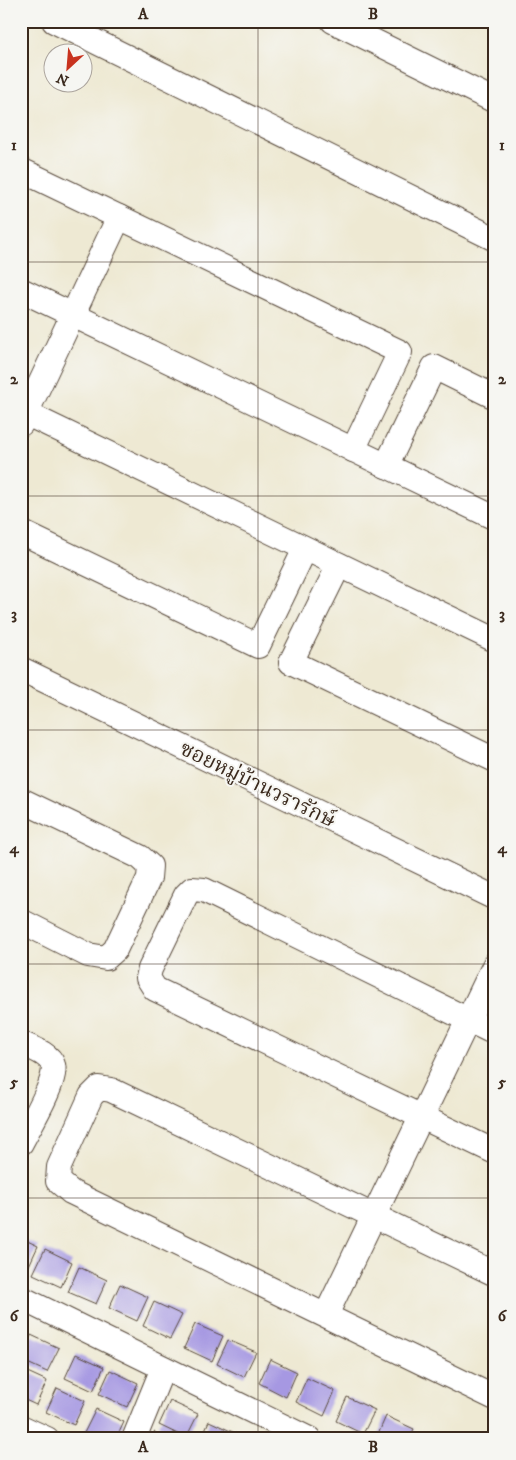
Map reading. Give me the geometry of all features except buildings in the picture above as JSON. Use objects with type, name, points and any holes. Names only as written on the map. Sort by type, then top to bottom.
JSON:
[{"type":"street","points":[[333,21],[495,101]]},
{"type":"street","points":[[56,22],[495,239]]},
{"type":"street","points":[[21,170],[400,352],[353,450]]},
{"type":"street","points":[[119,217],[23,416],[495,640]]},
{"type":"street","points":[[21,290],[495,518]]},
{"type":"street","points":[[386,466],[434,368],[495,397]]},
{"type":"street","points":[[21,532],[258,646],[305,549]]},
{"type":"street","points":[[339,565],[291,662],[495,760]]},
{"type":"street","name":"ซอยหมู่บ้านวรารักษ์","points":[[21,669],[495,898]]},
{"type":"street","points":[[21,800],[140,857],[150,866],[149,878],[115,950],[106,958],[88,954],[21,921]]},
{"type":"street","points":[[495,1033],[204,890],[192,888],[186,895],[154,960],[148,978],[155,988],[422,1115],[495,1152]]},
{"type":"street","points":[[326,1314],[495,964]]},
{"type":"street","points":[[21,1043],[44,1054],[53,1065],[54,1077],[21,1143]]},
{"type":"street","points":[[495,1274],[111,1090],[99,1088],[91,1096],[59,1167],[58,1181],[71,1192],[326,1314],[495,1398]]},
{"type":"street","points":[[21,1298],[310,1439]]},
{"type":"street","points":[[134,1439],[163,1368]]},
{"type":"street","points":[[21,1427],[46,1439]]}]
